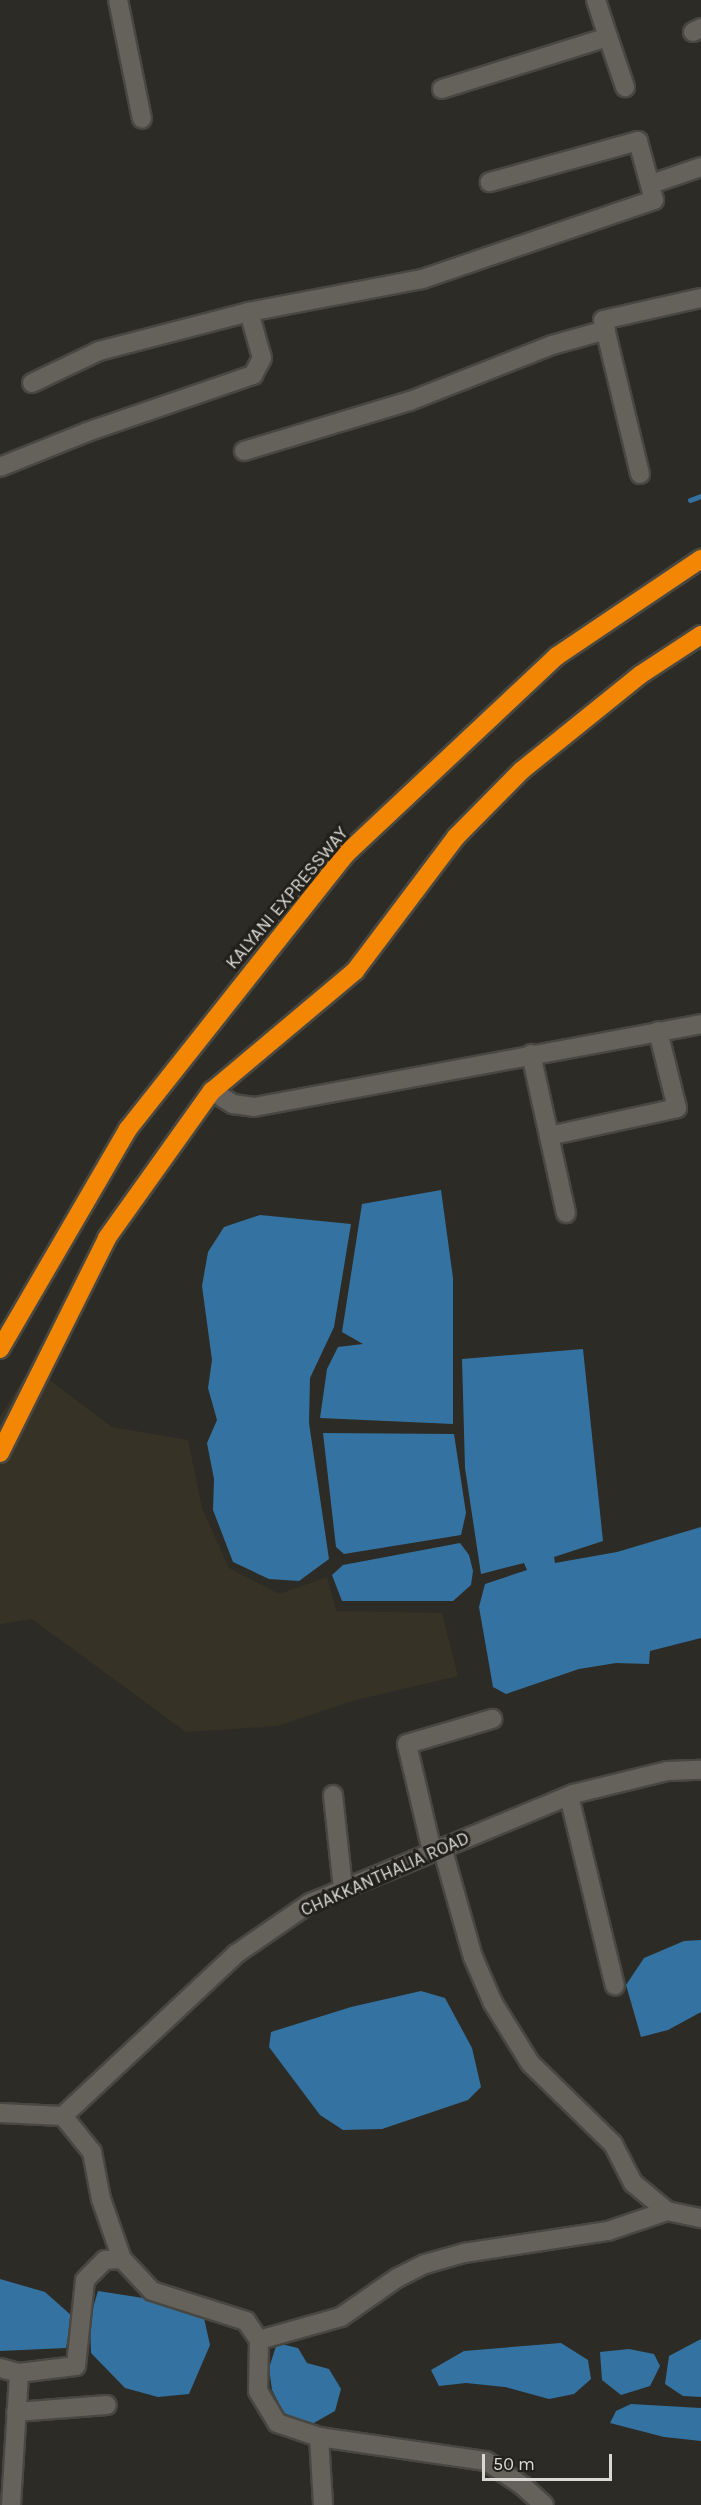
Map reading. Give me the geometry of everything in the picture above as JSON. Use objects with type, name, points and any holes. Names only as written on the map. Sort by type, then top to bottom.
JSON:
[{"type":"highway","name":"KALYANI EXPRESSWAY","points":[[0,1348],[128,1130],[346,854],[557,656],[701,559]]},
{"type":"highway","points":[[0,1453],[107,1239],[212,1091],[355,971],[456,837],[520,771],[640,675],[701,635]]},
{"type":"street","points":[[118,0],[142,119]]},
{"type":"street","points":[[596,0],[625,87]]},
{"type":"street","points":[[442,89],[608,37]]},
{"type":"street","points":[[32,383],[99,351],[249,312],[422,279],[654,200],[638,141],[490,182]]},
{"type":"street","points":[[651,184],[701,167]]},
{"type":"street","points":[[640,474],[603,320],[701,298]]},
{"type":"street","points":[[0,466],[87,432],[253,375],[262,358],[249,312]]},
{"type":"street","points":[[244,451],[410,401],[552,345],[606,330]]},
{"type":"street","points":[[212,1091],[233,1104],[254,1107],[701,1024]]},
{"type":"street","points":[[549,1136],[677,1108],[658,1031]]},
{"type":"street","points":[[531,1054],[566,1213]]},
{"type":"street","points":[[492,1719],[407,1744],[437,1849],[473,1957],[493,2003],[530,2063],[612,2144],[633,2184],[667,2211],[701,2218]]},
{"type":"street","name":"CHAKKANTHALIA ROAD","points":[[63,2116],[236,1954],[310,1903],[569,1796],[667,1771],[701,1770]]},
{"type":"street","points":[[333,1795],[343,1889]]},
{"type":"street","points":[[569,1796],[615,1986]]},
{"type":"street","points":[[0,2113],[63,2116],[92,2152],[100,2199],[122,2259],[152,2290],[246,2321],[259,2340],[258,2391],[277,2423],[319,2437],[486,2461],[523,2486],[544,2505]]},
{"type":"street","points":[[259,2340],[341,2317],[397,2278],[425,2264],[464,2253],[608,2231],[667,2211]]},
{"type":"street","points":[[0,2368],[19,2373],[76,2366],[85,2280],[105,2260],[122,2259]]},
{"type":"street","points":[[10,2505],[19,2373]]},
{"type":"street","points":[[16,2412],[107,2405]]},
{"type":"street","points":[[319,2437],[323,2505]]},
{"type":"shaded area","points":[[31,1366],[112,1427],[188,1440],[202,1508],[229,1568],[279,1594],[327,1577],[336,1611],[442,1613],[458,1676],[352,1701],[277,1726],[186,1732],[32,1619],[0,1624],[0,1417]]},
{"type":"water","points":[[441,1190],[453,1278],[453,1424],[320,1418],[327,1369],[338,1347],[363,1344],[342,1332],[362,1204]]},
{"type":"water","points":[[260,1215],[351,1224],[334,1327],[310,1378],[309,1423],[329,1559],[299,1581],[269,1579],[233,1562],[213,1510],[214,1479],[207,1443],[217,1420],[208,1388],[212,1360],[202,1286],[208,1252],[224,1227]]},
{"type":"water","points":[[583,1349],[603,1541],[554,1557],[555,1563],[617,1552],[701,1527],[701,1638],[650,1651],[649,1664],[616,1663],[579,1669],[506,1694],[493,1687],[479,1607],[485,1584],[527,1570],[524,1563],[481,1574],[465,1468],[462,1359]]},
{"type":"water","points":[[323,1433],[454,1434],[466,1513],[461,1535],[344,1554],[336,1547]]},
{"type":"water","points":[[460,1543],[469,1555],[473,1571],[471,1585],[453,1601],[342,1601],[332,1575],[343,1565]]},
{"type":"water","points":[[701,1940],[701,2012],[668,2030],[641,2037],[626,1985],[644,1958],[684,1941]]},
{"type":"water","points":[[421,1991],[445,1998],[472,2048],[481,2087],[468,2100],[382,2129],[343,2130],[320,2115],[269,2047],[271,2032],[351,2007]]},
{"type":"water","points":[[0,2279],[45,2292],[72,2316],[66,2348],[0,2351]]},
{"type":"water","points":[[98,2291],[156,2300],[204,2318],[210,2345],[189,2394],[158,2397],[125,2388],[91,2353],[90,2318]]},
{"type":"water","points":[[701,2339],[701,2397],[683,2396],[665,2384],[669,2356]]},
{"type":"water","points":[[277,2343],[298,2348],[307,2363],[329,2369],[341,2389],[335,2411],[312,2424],[284,2413],[272,2390],[269,2368]]},
{"type":"water","points":[[561,2343],[588,2360],[591,2379],[574,2394],[549,2399],[505,2387],[466,2383],[439,2386],[431,2370],[464,2351]]},
{"type":"water","points":[[629,2349],[654,2354],[660,2366],[650,2386],[621,2395],[602,2380],[600,2352]]},
{"type":"water","points":[[631,2404],[701,2408],[701,2441],[664,2437],[610,2423],[616,2411]]},
{"type":"waterway","points":[[690,500],[701,496]]}]
